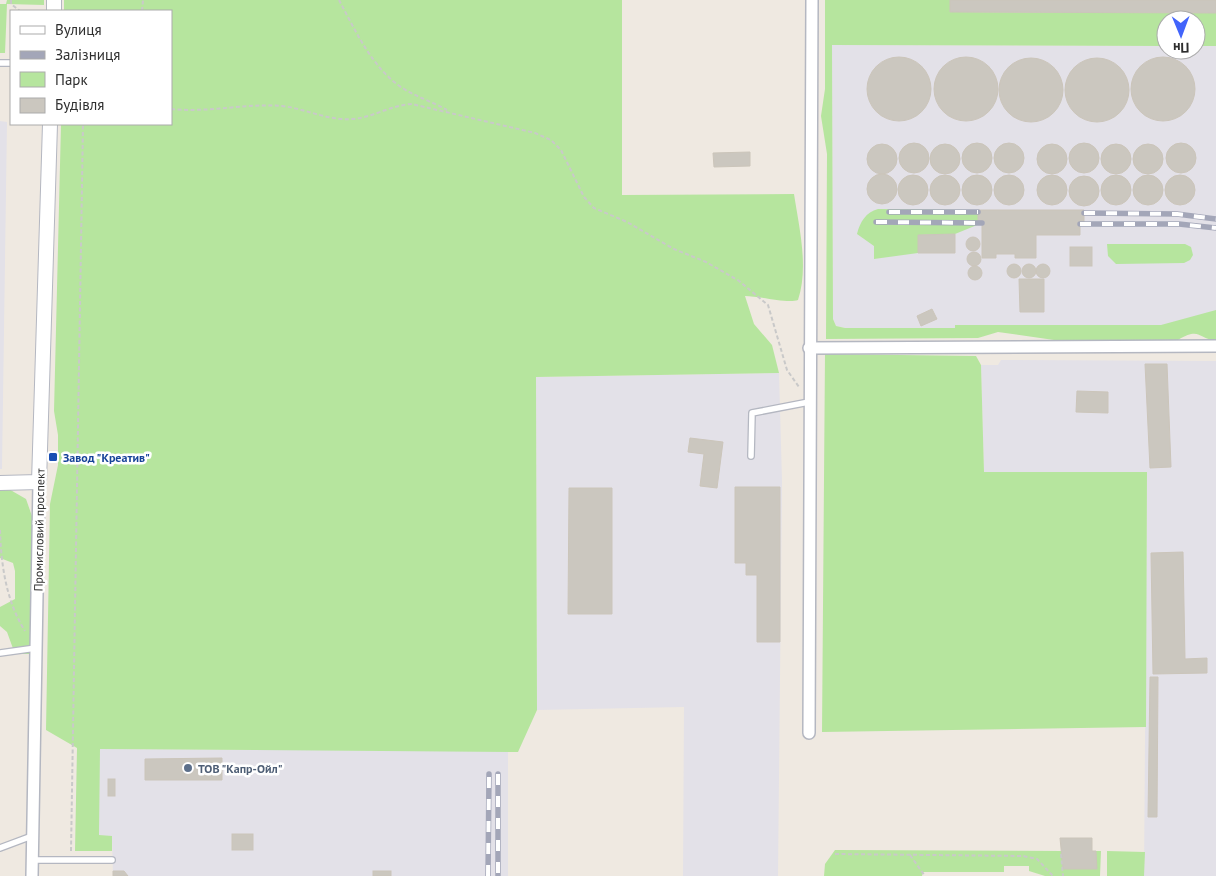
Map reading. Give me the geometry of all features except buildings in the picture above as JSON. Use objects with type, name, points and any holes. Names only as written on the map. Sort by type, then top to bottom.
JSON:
[{"type":"street","points":[[809,732],[809,348],[812,0]]},
{"type":"street","name":"Промисловий проспект","points":[[32,876],[39,482],[50,125]]},
{"type":"street","points":[[809,348],[1216,346]]},
{"type":"street","points":[[0,483],[39,482]]},
{"type":"lane","points":[[751,456],[752,413],[809,402]]},
{"type":"lane","points":[[0,653],[36,648]]},
{"type":"lane","points":[[0,848],[32,836]]},
{"type":"lane","points":[[32,860],[112,860]]},
{"type":"path","points":[[11,0],[11,4],[19,10]]},
{"type":"path","points":[[339,0],[358,36],[384,73],[399,86],[449,112]]},
{"type":"path","points":[[172,109],[206,111],[282,106],[338,120],[356,119],[396,105],[412,104],[535,133],[551,140],[561,150],[584,197],[594,208],[627,222],[674,249],[706,262],[739,281],[768,305],[787,370],[809,402]]},
{"type":"path","points":[[71,860],[83,125]]},
{"type":"path","points":[[0,530],[4,581],[19,622],[36,648]]},
{"type":"path","points":[[835,854],[1031,857],[1042,863],[1053,876]]},
{"type":"path","points":[[1061,854],[1064,876]]},
{"type":"path","points":[[910,855],[925,876]]},
{"type":"shaded area","points":[[832,45],[1156,46],[1156,60],[1206,60],[1206,46],[1216,46],[1216,329],[845,328],[836,326],[833,319]]},
{"type":"shaded area","points":[[0,121],[7,122],[2,469],[0,469]]},
{"type":"shaded area","points":[[1001,360],[1216,361],[1216,876],[1144,876],[1147,472],[984,472],[981,365],[998,365]]},
{"type":"shaded area","points":[[779,373],[782,481],[778,876],[683,876],[684,707],[537,710],[536,377]]},
{"type":"shaded area","points":[[99,749],[508,751],[508,876],[113,876],[112,836],[99,836]]},
{"type":"green space","points":[[7,0],[44,0],[44,5],[7,4],[5,53],[0,53],[0,4],[6,4]]},
{"type":"green space","points":[[64,0],[622,0],[622,195],[794,194],[803,261],[803,274],[798,300],[787,301],[745,296],[754,324],[772,345],[779,373],[536,377],[537,710],[518,752],[100,749],[99,835],[112,836],[112,851],[75,851],[77,748],[46,730],[50,504],[58,465],[58,435],[54,411],[61,125],[172,125],[172,10],[64,10]]},
{"type":"green space","points":[[825,0],[950,0],[951,12],[1156,13],[1156,46],[832,45],[833,319],[836,326],[845,328],[955,328],[955,325],[1161,325],[1216,310],[1216,340],[1191,334],[1178,340],[1054,340],[998,332],[978,338],[826,339],[827,154],[821,116],[825,89]]},
{"type":"green space","points":[[1206,13],[1216,13],[1216,46],[1206,46]]},
{"type":"green space","points":[[878,209],[978,210],[978,220],[982,221],[982,223],[955,234],[918,235],[918,253],[874,259],[874,246],[857,234],[864,218],[870,212]]},
{"type":"green space","points":[[1107,244],[1185,244],[1191,247],[1193,255],[1190,260],[1184,263],[1116,264],[1108,256]]},
{"type":"green space","points":[[825,354],[976,356],[981,365],[984,472],[1147,472],[1146,727],[822,732]]},
{"type":"green space","points":[[7,488],[26,499],[33,519],[32,637],[30,654],[15,654],[7,632],[0,626],[0,607],[15,599],[15,571],[13,563],[0,558],[0,489]]},
{"type":"green space","points":[[835,850],[1062,851],[1063,869],[1096,869],[1096,851],[1101,851],[1100,876],[1045,876],[1029,871],[1029,866],[1004,866],[1004,872],[923,872],[922,876],[824,876],[825,864]]},
{"type":"green space","points":[[1107,851],[1145,852],[1144,876],[1107,876]]},
{"type":"railway","points":[[889,212],[978,212]]},
{"type":"railway","points":[[1084,213],[1177,214],[1216,219]]},
{"type":"railway","points":[[876,222],[982,223]]},
{"type":"railway","points":[[1080,224],[1179,224],[1216,228]]},
{"type":"railway","points":[[488,876],[489,774]]},
{"type":"railway","points":[[498,774],[498,876]]},
{"type":"place","name":"Завод \"Креатив\"","points":[[53,457]]},
{"type":"place","name":"ТОВ \"Капр-Ойл\"","points":[[188,768]]}]
